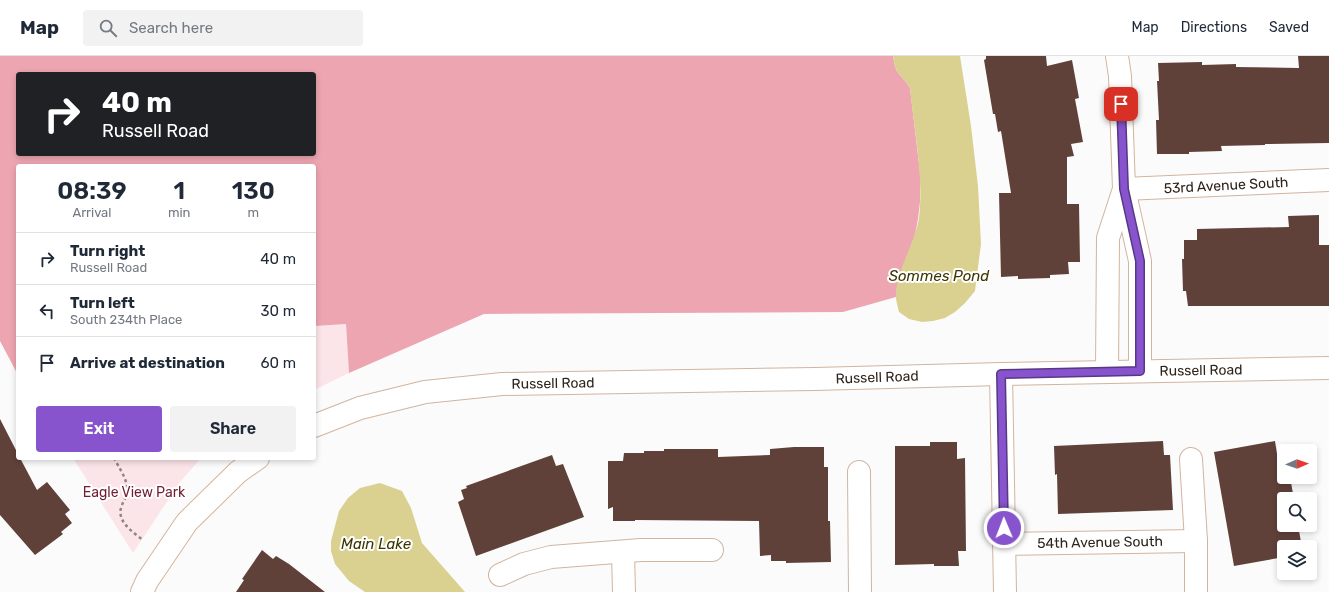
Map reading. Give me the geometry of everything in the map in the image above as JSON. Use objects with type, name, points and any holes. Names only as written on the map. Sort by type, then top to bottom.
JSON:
[{"type":"street","points":[[1117,56],[1120,76],[1124,189],[1140,261],[1140,371]]},
{"type":"street","name":"53rd Avenue South","points":[[1124,189],[1329,180]]},
{"type":"street","points":[[1107,372],[1108,238],[1124,189]]},
{"type":"street","name":"Russell Road","points":[[316,425],[360,408],[425,392],[502,384],[1329,368]]},
{"type":"street","points":[[1001,374],[1005,592]]},
{"type":"street","points":[[1191,459],[1196,541],[1196,592]]},
{"type":"street","points":[[142,592],[147,581],[187,522],[238,472],[255,460]]},
{"type":"street","points":[[859,472],[860,592]]},
{"type":"street","name":"54th Avenue South","points":[[1004,544],[1196,541]]},
{"type":"street","points":[[500,575],[524,564],[551,557],[641,550],[712,550]]},
{"type":"street","points":[[623,552],[624,592]]},
{"type":"path","points":[[115,460],[127,485],[126,498],[121,508],[122,518],[128,528],[163,557]]},
{"type":"green space","points":[[346,324],[349,373],[316,389],[316,325]]},
{"type":"green space","name":"Eagle View Park","points":[[74,460],[199,460],[180,482],[133,553]]},
{"type":"shaded area","points":[[0,56],[893,56],[898,73],[910,88],[920,172],[920,202],[915,235],[898,281],[896,297],[843,312],[484,314],[349,373],[346,324],[316,326],[316,164],[16,164],[16,371],[0,341]]},
{"type":"water","name":"Sommes Pond","points":[[893,56],[960,56],[971,126],[978,186],[981,244],[975,291],[955,312],[945,318],[933,321],[922,322],[909,319],[899,312],[896,301],[899,278],[917,228],[919,218],[920,186],[918,153],[910,88],[898,73]]},
{"type":"water","name":"Main Lake","points":[[380,483],[402,491],[411,508],[422,543],[465,592],[365,592],[349,581],[335,564],[331,551],[331,541],[339,511],[348,498],[360,488]]},
{"type":"building","points":[[986,56],[1046,56],[1047,66],[1072,60],[1079,98],[1075,99],[1083,142],[1071,144],[1074,156],[1067,157],[1067,204],[1079,204],[1080,262],[1068,262],[1069,274],[1050,275],[1050,278],[1018,279],[1018,276],[1001,277],[999,193],[1011,193],[1001,131],[998,132],[995,114],[993,114],[984,60],[986,59]]},
{"type":"building","points":[[1298,56],[1329,56],[1329,143],[1221,146],[1222,151],[1189,152],[1189,154],[1157,154],[1156,120],[1159,120],[1157,81],[1159,81],[1158,63],[1202,62],[1202,65],[1236,64],[1236,67],[1299,68]]},
{"type":"building","points":[[1319,215],[1319,245],[1329,245],[1329,306],[1188,306],[1186,291],[1183,291],[1182,259],[1184,259],[1184,240],[1197,240],[1197,229],[1289,227],[1288,216]]},
{"type":"building","points":[[0,419],[16,450],[16,460],[21,460],[37,490],[47,482],[70,510],[65,514],[72,523],[61,532],[63,534],[35,555],[0,515]]},
{"type":"building","points":[[1163,441],[1164,455],[1170,455],[1173,510],[1058,514],[1057,474],[1055,475],[1054,446]]},
{"type":"building","points":[[1275,441],[1277,454],[1277,484],[1291,484],[1293,492],[1277,492],[1277,532],[1299,532],[1301,540],[1277,540],[1277,558],[1234,566],[1214,452]]},
{"type":"building","points":[[930,442],[957,442],[957,459],[965,458],[966,551],[958,551],[959,566],[934,566],[934,564],[895,565],[895,446],[930,446]]},
{"type":"building","points":[[824,447],[824,467],[828,467],[828,521],[830,521],[831,562],[786,563],[786,561],[771,561],[771,555],[760,556],[759,521],[613,521],[613,507],[608,509],[608,461],[623,461],[624,453],[664,451],[664,449],[718,449],[718,457],[770,455],[770,449]]},
{"type":"building","points":[[552,455],[556,466],[563,464],[584,517],[476,556],[458,502],[464,499],[461,490],[467,488],[466,486]]},
{"type":"building","points":[[262,550],[273,559],[276,556],[289,564],[325,592],[236,592],[244,580],[242,579]]},
{"type":"route","points":[[1004,528],[1001,374],[1140,371],[1140,261],[1124,189],[1121,104]]}]
